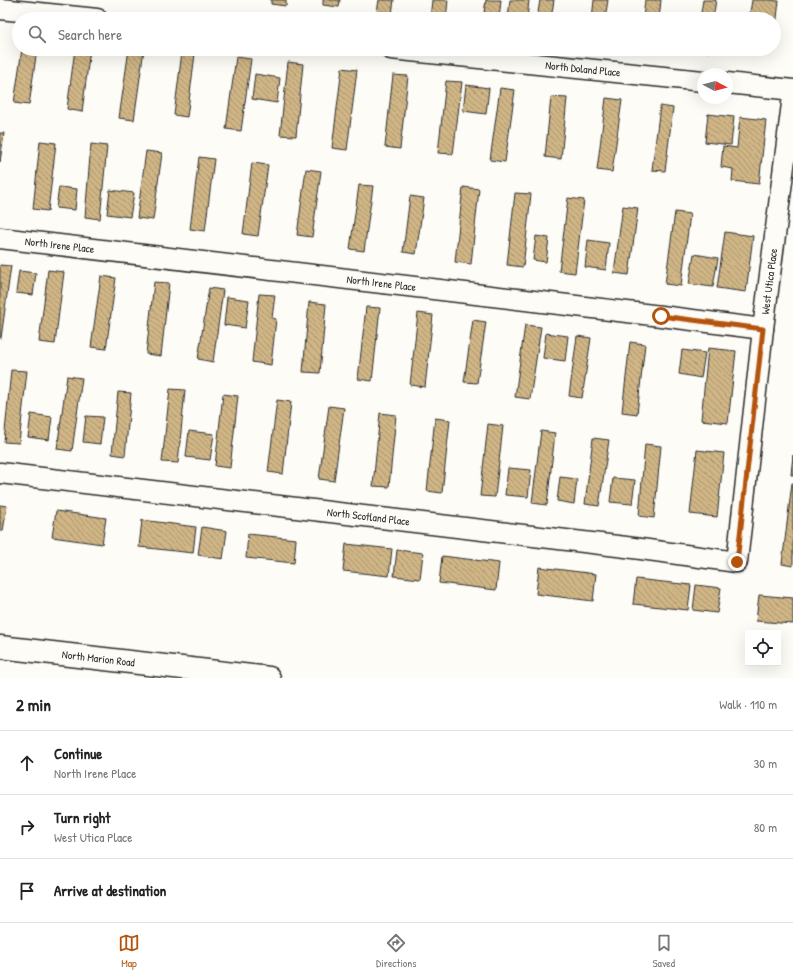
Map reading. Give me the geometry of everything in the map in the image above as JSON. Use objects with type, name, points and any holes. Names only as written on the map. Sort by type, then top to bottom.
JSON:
[{"type":"main road","name":"North Marion Road","points":[[0,647],[269,678]]},
{"type":"street","points":[[0,9],[29,12]]},
{"type":"street","name":"North Doland Place","points":[[459,56],[697,80]]},
{"type":"street","points":[[733,84],[793,90]]},
{"type":"street","name":"West Utica Place","points":[[737,562],[763,329],[793,96]]},
{"type":"street","name":"North Irene Place","points":[[0,238],[763,329]]},
{"type":"street","name":"North Scotland Place","points":[[0,473],[626,547],[737,562]]},
{"type":"building","points":[[271,0],[286,0],[286,6],[271,4]]},
{"type":"building","points":[[323,0],[340,0],[339,7],[323,5]]},
{"type":"building","points":[[379,0],[394,0],[392,12],[377,12]]},
{"type":"building","points":[[432,0],[448,0],[447,12],[431,12]]},
{"type":"building","points":[[486,0],[501,0],[500,12],[484,12]]},
{"type":"building","points":[[510,0],[529,0],[528,12],[509,12]]},
{"type":"building","points":[[540,0],[554,0],[552,12],[538,12]]},
{"type":"building","points":[[594,0],[608,0],[606,12],[593,12]]},
{"type":"building","points":[[645,0],[661,0],[660,12],[644,12]]},
{"type":"building","points":[[703,0],[716,0],[714,12],[701,12]]},
{"type":"building","points":[[752,0],[779,1],[778,12],[750,12]]},
{"type":"building","points":[[21,56],[36,56],[29,105],[14,103]]},
{"type":"building","points":[[74,56],[89,56],[82,112],[67,109]]},
{"type":"building","points":[[128,56],[143,56],[134,120],[119,118]]},
{"type":"building","points":[[181,56],[195,56],[187,117],[174,115]]},
{"type":"building","points":[[236,57],[251,59],[241,131],[226,129]]},
{"type":"building","points":[[288,62],[303,64],[296,136],[280,135]]},
{"type":"building","points":[[342,68],[357,70],[347,150],[332,148]]},
{"type":"building","points":[[255,74],[280,78],[277,103],[252,99]]},
{"type":"building","points":[[393,75],[408,76],[400,149],[385,147]]},
{"type":"building","points":[[446,81],[462,82],[453,154],[438,153]]},
{"type":"building","points":[[466,85],[489,88],[486,114],[463,111]]},
{"type":"building","points":[[500,88],[515,90],[505,162],[490,160]]},
{"type":"building","points":[[551,97],[567,98],[561,159],[545,157]]},
{"type":"building","points":[[606,98],[622,100],[612,172],[597,170]]},
{"type":"building","points":[[660,106],[673,108],[665,171],[652,170]]},
{"type":"building","points":[[708,114],[734,117],[731,145],[705,142]]},
{"type":"building","points":[[740,117],[766,120],[759,184],[732,181],[733,169],[721,167],[723,146],[737,148]]},
{"type":"building","points":[[0,133],[4,133],[0,162]]},
{"type":"building","points":[[40,141],[56,143],[48,211],[33,209]]},
{"type":"building","points":[[91,144],[107,146],[100,219],[85,217]]},
{"type":"building","points":[[146,151],[162,153],[153,220],[137,218]]},
{"type":"building","points":[[199,157],[214,159],[205,231],[190,229]]},
{"type":"building","points":[[252,163],[268,165],[258,236],[243,234]]},
{"type":"building","points":[[306,169],[321,171],[312,237],[297,235]]},
{"type":"building","points":[[359,185],[373,186],[364,251],[350,249]]},
{"type":"building","points":[[59,187],[77,189],[75,210],[56,208]]},
{"type":"building","points":[[463,187],[479,189],[471,264],[455,262]]},
{"type":"building","points":[[110,190],[134,193],[130,217],[107,214]]},
{"type":"building","points":[[515,193],[531,194],[523,267],[507,265]]},
{"type":"building","points":[[410,196],[424,198],[416,254],[403,252]]},
{"type":"building","points":[[568,198],[584,200],[575,273],[559,271]]},
{"type":"building","points":[[623,206],[638,208],[629,275],[614,273]]},
{"type":"building","points":[[675,212],[690,214],[681,286],[665,284]]},
{"type":"building","points":[[725,232],[753,236],[746,292],[717,288]]},
{"type":"building","points":[[536,236],[549,238],[546,262],[533,260]]},
{"type":"building","points":[[588,240],[609,243],[606,270],[585,267]]},
{"type":"building","points":[[694,254],[718,258],[713,287],[689,284]]},
{"type":"building","points":[[0,265],[11,266],[1,338],[0,338]]},
{"type":"building","points":[[48,270],[64,272],[55,344],[39,342]]},
{"type":"building","points":[[19,271],[36,273],[33,295],[16,293]]},
{"type":"building","points":[[101,276],[116,278],[106,349],[91,347]]},
{"type":"building","points":[[154,282],[169,283],[161,356],[146,354]]},
{"type":"building","points":[[209,288],[223,290],[213,362],[198,359]]},
{"type":"building","points":[[259,294],[275,295],[272,318],[276,319],[271,365],[252,362]]},
{"type":"building","points":[[227,297],[249,300],[245,328],[224,325]]},
{"type":"building","points":[[309,302],[326,304],[320,373],[303,372]]},
{"type":"building","points":[[366,307],[380,308],[372,381],[358,379]]},
{"type":"building","points":[[418,313],[433,315],[425,387],[410,385]]},
{"type":"building","points":[[473,320],[486,322],[477,383],[464,382]]},
{"type":"building","points":[[525,325],[541,327],[530,399],[515,397]]},
{"type":"building","points":[[546,333],[568,336],[565,361],[543,358]]},
{"type":"building","points":[[577,336],[591,338],[582,398],[569,396]]},
{"type":"building","points":[[630,342],[645,344],[637,414],[622,412]]},
{"type":"building","points":[[708,348],[736,351],[728,423],[701,420]]},
{"type":"building","points":[[682,350],[705,353],[701,378],[679,374]]},
{"type":"building","points":[[11,370],[27,371],[19,443],[4,442]]},
{"type":"building","points":[[67,376],[82,378],[72,451],[57,449]]},
{"type":"building","points":[[170,389],[185,390],[178,463],[162,462]]},
{"type":"building","points":[[118,392],[131,393],[125,456],[112,454]]},
{"type":"building","points":[[223,394],[238,396],[230,468],[215,466]]},
{"type":"building","points":[[277,400],[291,402],[283,474],[268,472]]},
{"type":"building","points":[[329,406],[344,408],[334,481],[319,479]]},
{"type":"building","points":[[380,413],[396,415],[389,487],[373,486]]},
{"type":"building","points":[[31,414],[52,417],[49,440],[28,437]]},
{"type":"building","points":[[86,416],[103,417],[100,444],[83,442]]},
{"type":"building","points":[[435,418],[450,420],[442,493],[427,491]]},
{"type":"building","points":[[488,424],[503,426],[495,497],[480,496]]},
{"type":"building","points":[[189,431],[214,434],[210,460],[186,457]]},
{"type":"building","points":[[541,431],[555,433],[547,505],[532,503]]},
{"type":"building","points":[[593,438],[609,440],[599,506],[585,504]]},
{"type":"building","points":[[645,444],[661,446],[654,518],[639,516]]},
{"type":"building","points":[[697,450],[724,453],[717,517],[690,514]]},
{"type":"building","points":[[793,455],[793,475],[791,475]]},
{"type":"building","points":[[508,468],[531,470],[528,497],[505,495]]},
{"type":"building","points":[[560,477],[577,479],[574,504],[557,501]]},
{"type":"building","points":[[613,478],[635,480],[632,504],[610,502]]},
{"type":"building","points":[[793,483],[793,566],[782,564]]},
{"type":"building","points":[[0,505],[7,506],[3,531],[0,531]]},
{"type":"building","points":[[56,511],[106,518],[102,544],[52,537]]},
{"type":"building","points":[[142,520],[196,527],[193,553],[139,547]]},
{"type":"building","points":[[202,527],[227,531],[223,559],[198,555]]},
{"type":"building","points":[[248,534],[296,539],[294,563],[246,558]]},
{"type":"building","points":[[346,544],[392,549],[389,576],[343,571]]},
{"type":"building","points":[[397,550],[423,553],[420,579],[394,576]]},
{"type":"building","points":[[442,556],[499,563],[496,590],[439,583]]},
{"type":"building","points":[[539,567],[596,574],[593,601],[536,594]]},
{"type":"building","points":[[636,579],[691,585],[688,610],[633,604]]},
{"type":"building","points":[[696,585],[721,588],[717,613],[693,610]]},
{"type":"building","points":[[759,595],[793,598],[793,624],[756,621]]},
{"type":"route","points":[[661,316],[763,329],[737,562]]}]
